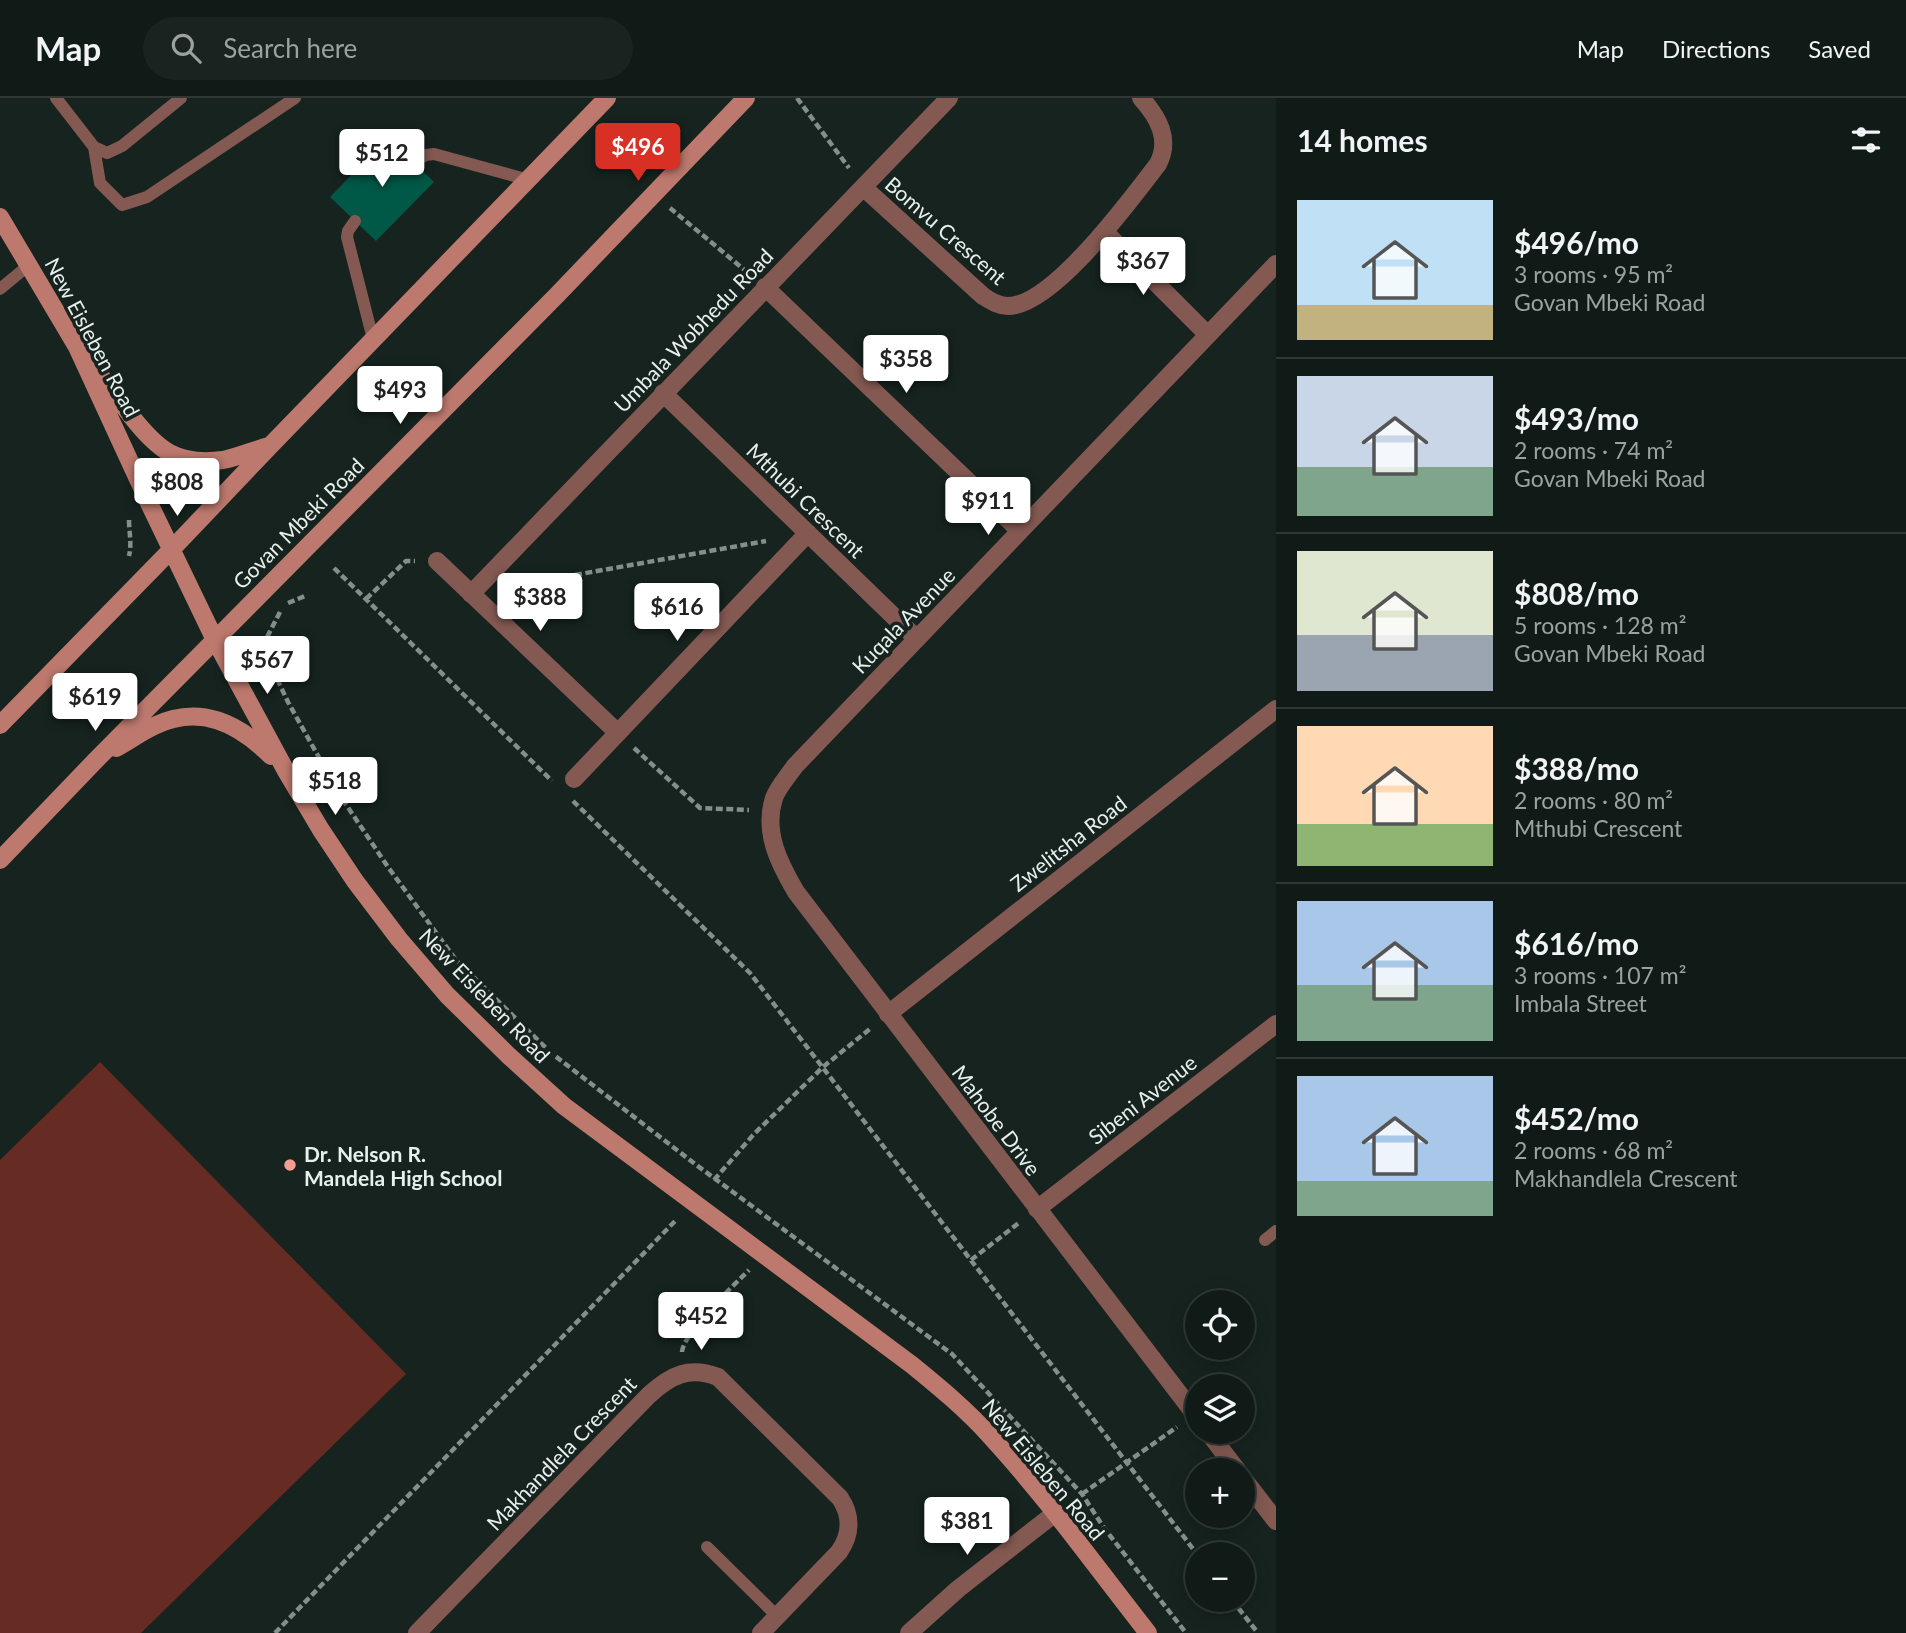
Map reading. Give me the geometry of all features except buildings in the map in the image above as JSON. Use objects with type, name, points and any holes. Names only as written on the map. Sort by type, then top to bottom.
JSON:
[{"type":"main road","points":[[0,725],[607,98]]},
{"type":"main road","name":"Govan Mbeki Road","points":[[0,860],[538,314],[746,98]]},
{"type":"main road","name":"New Eisleben Road","points":[[0,217],[77,347],[215,640],[286,771],[355,881],[399,939],[447,995],[564,1106],[950,1396],[1023,1473],[1147,1633]]},
{"type":"main road","points":[[77,347],[149,439],[167,453],[181,459],[223,460],[270,446]]},
{"type":"main road","points":[[95,761],[153,726],[170,720],[202,716],[240,729],[256,740],[286,771]]},
{"type":"street","name":"Umbala Wobhedu Road","points":[[471,594],[949,98]]},
{"type":"street","name":"Bomvu Crescent","points":[[863,187],[983,296],[1005,306],[1017,305],[1048,289],[1105,232],[1158,164],[1164,153],[1161,128],[1141,98]]},
{"type":"street","points":[[1105,232],[1208,335]]},
{"type":"street","name":"Kuqala Avenue","points":[[772,842],[771,811],[775,796],[795,765],[1276,264]]},
{"type":"street","points":[[765,287],[1020,531]]},
{"type":"street","name":"Mthubi Crescent","points":[[663,393],[917,639]]},
{"type":"street","points":[[574,779],[808,533]]},
{"type":"street","points":[[437,561],[618,733]]},
{"type":"street","name":"Zwelitsha Road","points":[[888,1014],[1276,709]]},
{"type":"street","name":"Mahobe Drive","points":[[772,842],[780,865],[796,892],[1185,1402]]},
{"type":"street","name":"Sibeni Avenue","points":[[1037,1209],[1276,1024]]},
{"type":"street","points":[[681,1374],[706,1372],[718,1377],[847,1507],[849,1519],[845,1543],[839,1552],[761,1633]]},
{"type":"street","name":"Makhandlela Crescent","points":[[417,1633],[649,1395],[660,1385],[681,1374]]},
{"type":"street","points":[[1217,1444],[1228,1458]]},
{"type":"street","points":[[1255,1494],[1276,1521]]},
{"type":"street","points":[[909,1633],[958,1589],[1054,1514]]},
{"type":"lane","points":[[56,98],[94,147],[107,153],[122,146],[181,98]]},
{"type":"lane","points":[[94,147],[100,183],[122,205],[147,197],[295,98]]},
{"type":"lane","points":[[413,162],[426,155],[435,154],[529,180]]},
{"type":"lane","points":[[355,221],[347,237],[373,339]]},
{"type":"lane","points":[[0,289],[29,265]]},
{"type":"lane","points":[[1265,1240],[1276,1231]]},
{"type":"lane","points":[[707,1547],[777,1616]]},
{"type":"path","points":[[797,98],[863,187]]},
{"type":"path","points":[[654,194],[765,287]]},
{"type":"path","points":[[129,559],[132,544],[130,515]]},
{"type":"path","points":[[511,586],[767,541]]},
{"type":"path","points":[[366,599],[406,561],[437,561]]},
{"type":"path","points":[[334,568],[553,782]]},
{"type":"path","points":[[305,596],[286,604],[264,643],[278,681],[341,797],[456,960],[550,1052],[715,1179],[952,1354],[1082,1494],[1104,1528],[1186,1633]]},
{"type":"path","points":[[618,733],[700,808],[771,811]]},
{"type":"path","points":[[573,801],[750,973],[1188,1542]]},
{"type":"path","points":[[715,1179],[754,1135],[822,1067],[888,1014]]},
{"type":"path","points":[[275,1633],[673,1222]]},
{"type":"path","points":[[971,1260],[1016,1226]]},
{"type":"path","points":[[681,1374],[682,1346],[691,1332],[738,1281],[789,1232]]},
{"type":"path","points":[[1082,1494],[1185,1423]]},
{"type":"path","points":[[1241,1612],[1258,1633]]},
{"type":"shaded area","points":[[100,1062],[406,1374],[141,1633],[0,1633],[0,1160]]},
{"type":"place","name":"Dr. Nelson R. Mandela High School","points":[[290,1165]]}]
